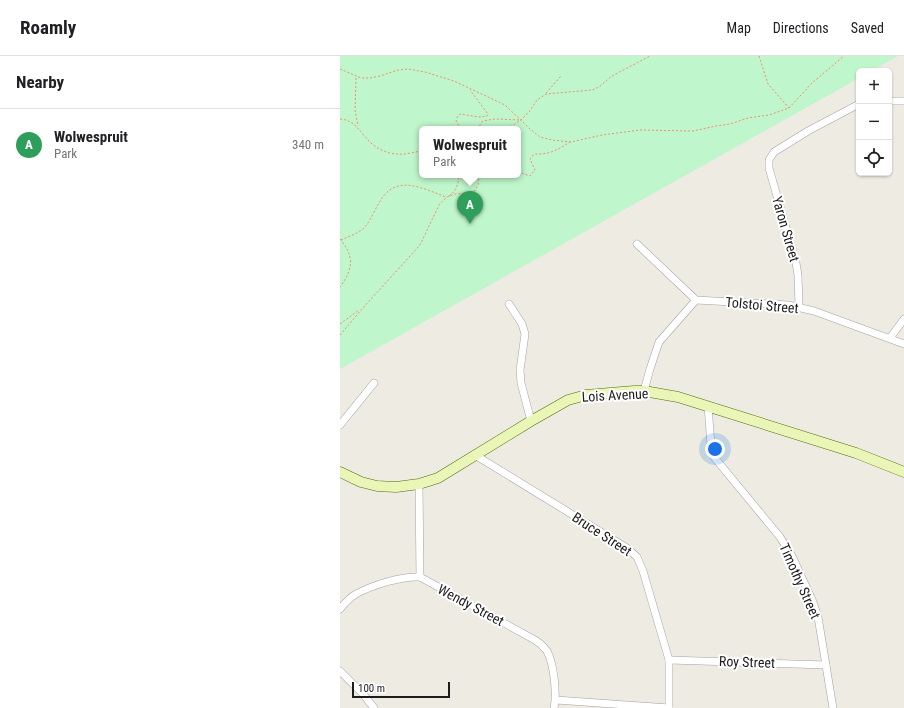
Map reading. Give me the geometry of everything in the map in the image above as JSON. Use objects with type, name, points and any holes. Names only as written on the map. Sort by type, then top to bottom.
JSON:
[{"type":"street","points":[[892,101],[904,101]]},
{"type":"street","name":"Yaron Street","points":[[799,307],[796,262],[769,168],[769,160],[774,152],[808,131],[856,106]]},
{"type":"street","points":[[637,244],[696,300],[659,342],[644,391]]},
{"type":"street","name":"Tolstoi Street","points":[[696,300],[799,307],[904,344]]},
{"type":"street","points":[[509,304],[522,324],[525,334],[520,370],[520,383],[531,421]]},
{"type":"street","points":[[890,338],[904,319]]},
{"type":"street","points":[[340,425],[374,383]]},
{"type":"street","name":"Lois Avenue","points":[[340,472],[361,482],[381,486],[396,487],[419,484],[438,478],[558,405],[578,396],[644,391],[678,397],[708,406],[856,453],[904,472]]},
{"type":"street","name":"Timothy Street","points":[[708,406],[711,445],[714,457],[789,550],[816,610],[823,640],[833,708]]},
{"type":"street","name":"Bruce Street","points":[[475,455],[627,548],[637,557],[643,571],[669,660],[669,708]]},
{"type":"street","points":[[340,609],[355,594],[369,588],[412,576],[420,576],[419,484]]},
{"type":"street","name":"Wendy Street","points":[[420,576],[541,644],[549,657],[555,686],[556,700],[554,708]]},
{"type":"street","name":"Roy Street","points":[[669,660],[826,665]]},
{"type":"street","points":[[340,671],[363,694],[374,708]]},
{"type":"street","points":[[556,700],[669,708]]},
{"type":"path","points":[[546,94],[592,90],[612,76],[650,56]]},
{"type":"path","points":[[759,56],[768,84],[789,108]]},
{"type":"path","points":[[340,69],[356,77],[370,78],[398,70],[408,69],[425,72],[454,81],[505,105],[540,137],[570,142],[602,135],[640,130],[693,131],[730,124],[748,118],[769,115],[789,108],[812,83],[844,56]]},
{"type":"path","points":[[512,126],[529,112],[537,100],[546,94],[561,76]]},
{"type":"path","points":[[356,77],[355,110],[358,127]]},
{"type":"path","points":[[470,89],[486,110],[488,114],[487,116],[490,120]]},
{"type":"path","points":[[459,126],[456,120],[460,114],[479,118],[487,116]]},
{"type":"path","points":[[479,126],[483,121],[508,119],[521,120]]},
{"type":"path","points":[[340,120],[345,120],[358,127],[370,142],[385,151],[397,154],[419,151]]},
{"type":"path","points":[[521,173],[530,176],[535,170],[530,159],[535,154],[543,154],[557,150],[570,142]]},
{"type":"path","points":[[340,336],[362,309],[420,245],[439,205],[454,192],[459,185],[459,178]]},
{"type":"path","points":[[340,287],[348,276],[351,267],[350,254],[340,239],[363,228],[369,221],[384,194],[400,184],[412,185],[447,198],[455,194],[474,192],[478,186],[479,178]]},
{"type":"path","points":[[340,324],[362,309]]},
{"type":"green space","points":[[340,56],[898,56],[876,68],[856,68],[856,80],[340,369]]},
{"type":"place","name":"Wolwespruit","points":[[470,224]]}]
